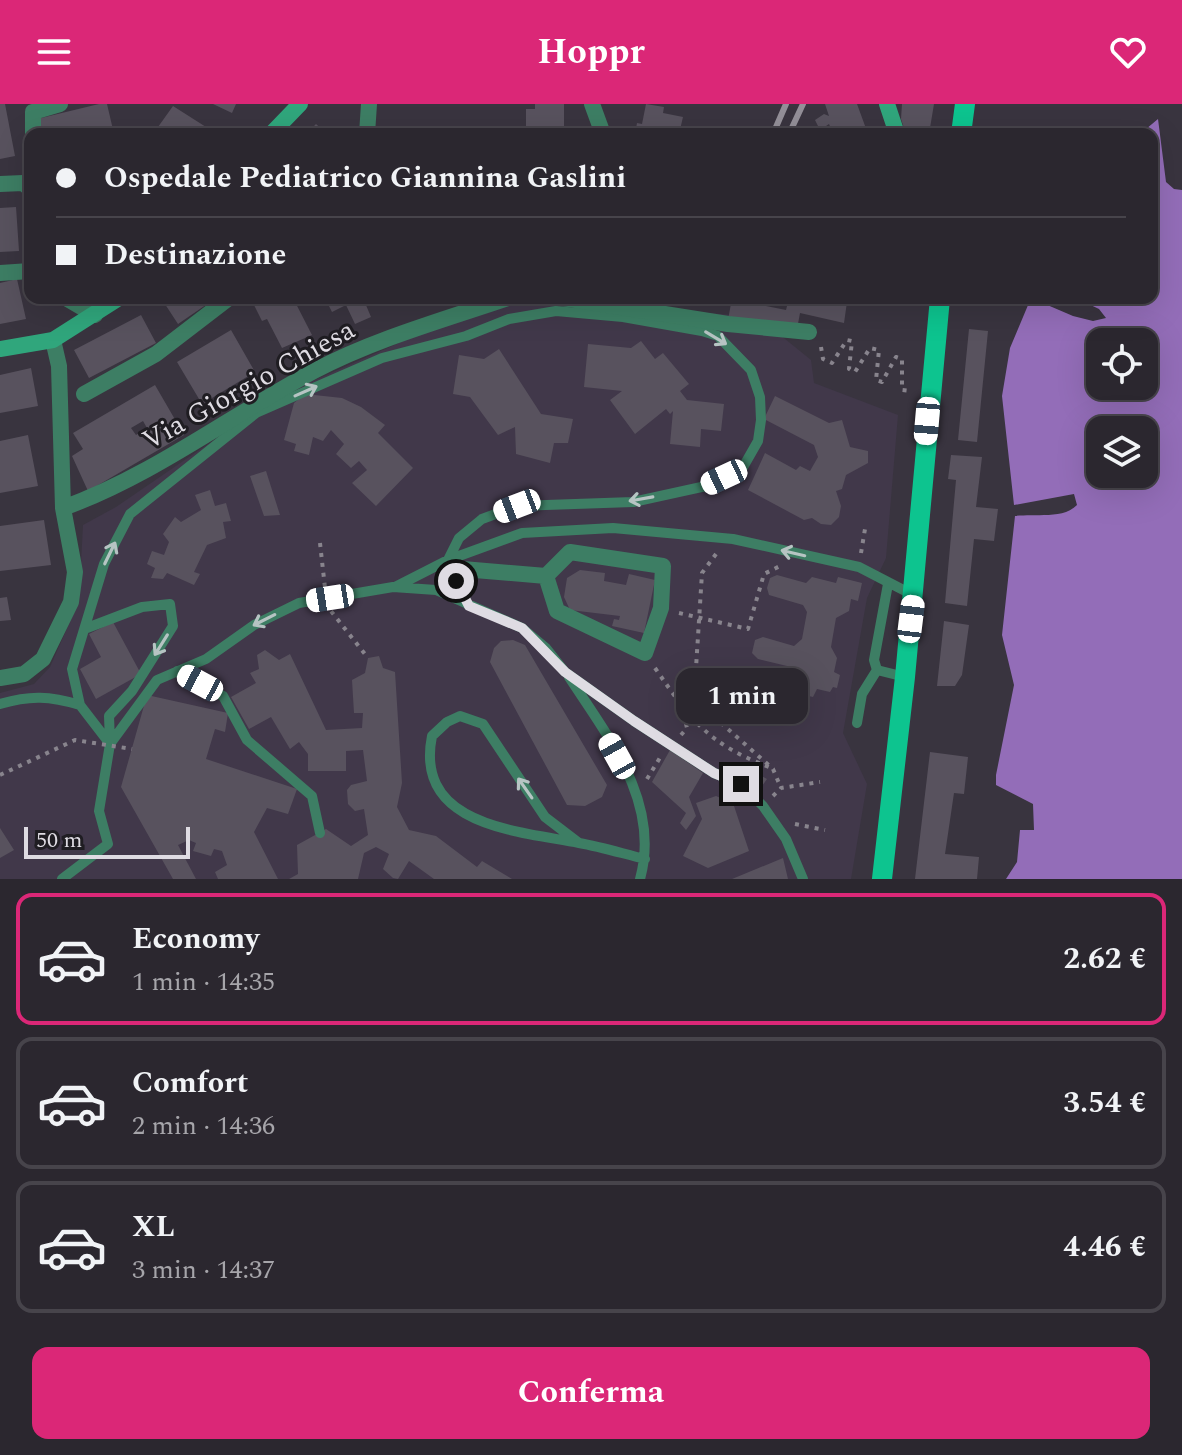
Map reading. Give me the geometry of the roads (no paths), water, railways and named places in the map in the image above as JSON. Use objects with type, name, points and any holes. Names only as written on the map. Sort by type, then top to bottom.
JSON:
[{"type":"main road","points":[[960,128],[962,104]]},
{"type":"main road","points":[[882,879],[905,677],[939,304]]},
{"type":"street","points":[[33,128],[33,112],[60,104]]},
{"type":"street","points":[[277,128],[300,104]]},
{"type":"street","points":[[367,128],[369,104]]},
{"type":"street","points":[[592,104],[601,128]]},
{"type":"street","points":[[887,104],[895,128]]},
{"type":"street","points":[[0,184],[24,184]]},
{"type":"street","points":[[0,273],[24,271]]},
{"type":"street","points":[[76,304],[95,315]]},
{"type":"street","points":[[0,349],[53,340],[111,304]]},
{"type":"street","points":[[84,394],[156,354],[221,304]]},
{"type":"street","name":"Via Giorgio Chiesa","points":[[63,508],[106,493],[360,349],[491,304]]},
{"type":"street","points":[[601,304],[728,324],[809,332]]},
{"type":"street","points":[[0,678],[24,674],[43,659],[71,602],[75,572],[63,508],[59,366],[53,340]]},
{"type":"street","points":[[570,552],[663,566],[661,608],[645,653],[557,611],[546,576],[570,552]]},
{"type":"street","points":[[449,564],[546,576]]},
{"type":"lane","points":[[110,744],[80,705],[72,669],[104,564],[130,514],[256,413],[382,358],[466,336],[509,319],[556,311],[702,331],[718,336],[751,370],[760,397],[761,420],[758,441],[742,469],[706,486],[633,502],[517,506],[482,519],[459,538],[449,564],[469,606]]},
{"type":"lane","points":[[110,744],[157,680],[206,659],[254,625],[299,603],[393,587],[522,533],[613,528],[733,539],[864,570],[913,595]]},
{"type":"lane","points":[[857,723],[862,694],[877,670],[874,660],[888,584]]},
{"type":"lane","points":[[393,587],[436,590],[522,628],[565,672],[596,718],[643,806],[645,859],[640,879]]},
{"type":"lane","points":[[62,879],[73,875],[108,844],[99,811],[110,744],[109,716],[132,691],[173,626],[174,613],[170,604],[156,603],[87,628]]},
{"type":"lane","points":[[877,670],[905,677]]},
{"type":"lane","points":[[177,671],[223,696],[247,740],[312,796],[320,833]]},
{"type":"lane","points":[[565,672],[714,773],[741,784],[773,819],[786,839],[803,879]]},
{"type":"lane","points":[[0,704],[24,697],[50,696],[80,705]]},
{"type":"lane","points":[[579,843],[545,817],[483,724],[460,716],[447,722],[432,736],[429,769],[434,783],[443,797],[462,812],[522,835],[579,843],[645,859]]},
{"type":"railway","points":[[776,128],[786,104]]},
{"type":"railway","points":[[792,128],[803,104]]}]
